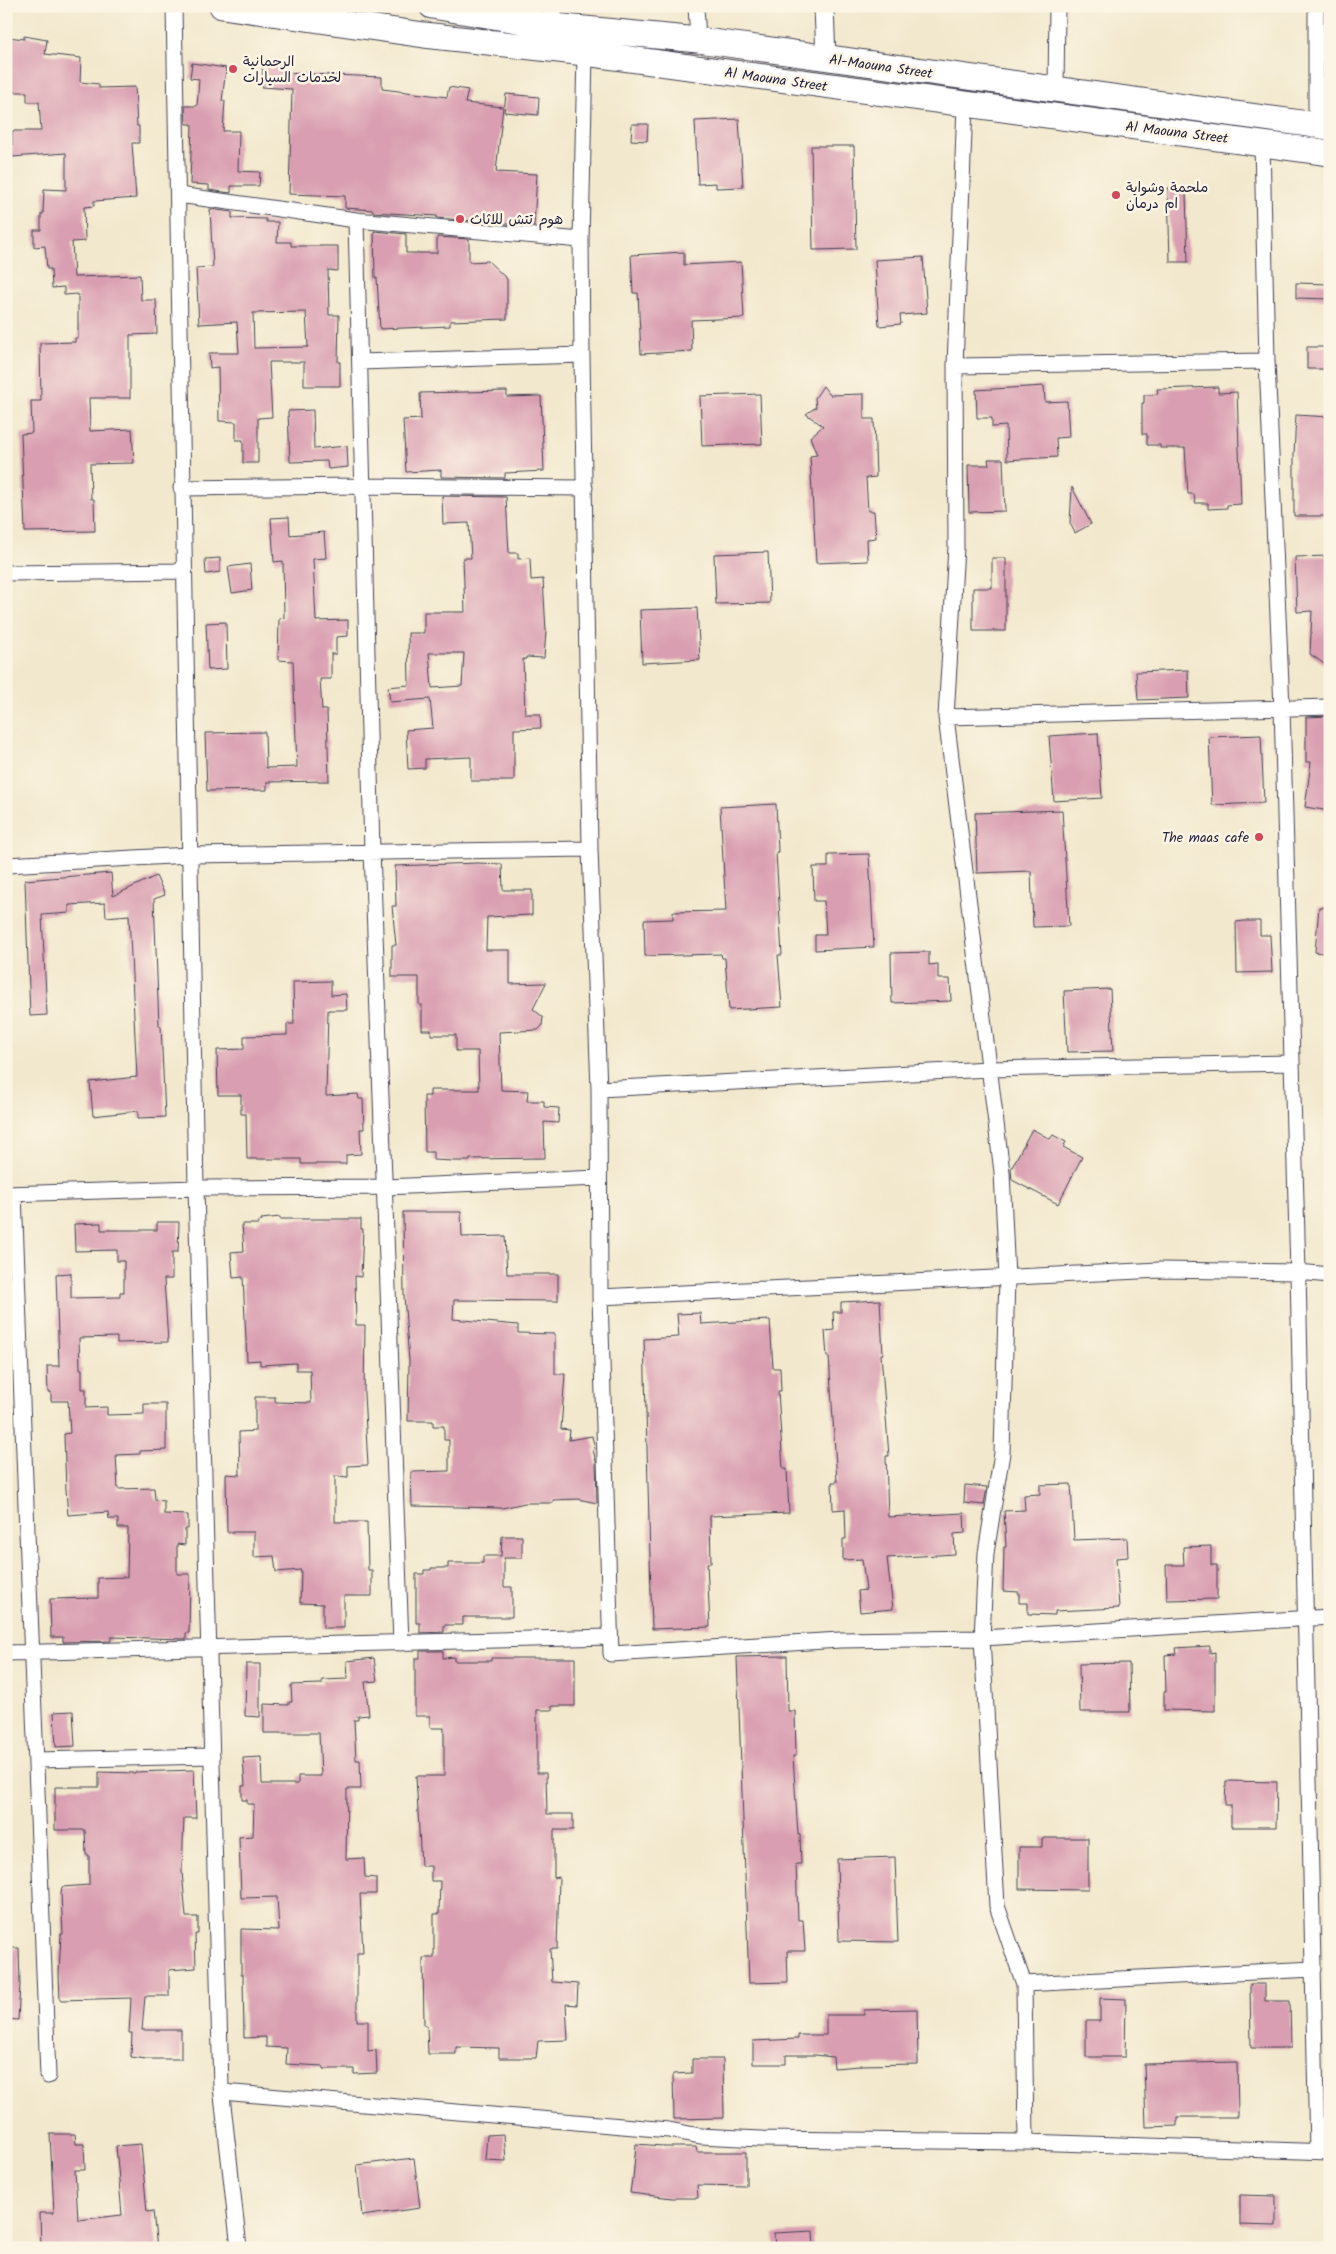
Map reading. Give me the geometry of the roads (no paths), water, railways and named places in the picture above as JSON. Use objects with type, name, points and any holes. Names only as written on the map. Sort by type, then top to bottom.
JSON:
[{"type":"highway","name":"Al Maouna Street","points":[[222,6],[424,35],[585,53],[1330,153]]},
{"type":"highway","name":"Al-Maouna Street","points":[[432,6],[554,16],[826,59],[1323,126]]},
{"type":"street","points":[[174,6],[196,1188],[212,1756],[222,2092],[238,2248]]},
{"type":"street","points":[[696,6],[698,40]]},
{"type":"street","points":[[824,6],[826,59]]},
{"type":"street","points":[[1056,91],[1057,6]]},
{"type":"street","points":[[1316,6],[1323,126]]},
{"type":"street","points":[[585,53],[581,240],[590,849],[599,1089],[600,1297],[611,1654],[840,1640],[982,1638],[1330,1616]]},
{"type":"street","points":[[964,105],[955,366],[956,547],[946,717],[1002,1172],[1006,1278],[1002,1453],[986,1553],[982,1638],[997,1906],[1024,1984],[1026,2142]]},
{"type":"street","points":[[222,2092],[669,2130],[700,2136],[870,2141],[1026,2142],[1323,2151],[1314,1969],[1298,1272],[1282,708],[1267,361],[1262,143]]},
{"type":"street","points":[[178,195],[356,220],[581,240]]},
{"type":"street","points":[[356,220],[372,852],[401,1643]]},
{"type":"street","points":[[360,362],[582,356]]},
{"type":"street","points":[[955,366],[1267,361]]},
{"type":"street","points":[[182,488],[362,486],[585,488]]},
{"type":"street","points":[[6,573],[184,571]]},
{"type":"street","points":[[946,717],[1330,706]]},
{"type":"street","points":[[6,865],[189,855],[590,849]]},
{"type":"street","points":[[599,1089],[989,1069],[1291,1064]]},
{"type":"street","points":[[48,2076],[32,1653],[10,1194],[196,1188],[385,1187],[599,1178]]},
{"type":"street","points":[[600,1297],[1160,1270],[1298,1272],[1330,1275]]},
{"type":"street","points":[[6,1653],[610,1637]]},
{"type":"street","points":[[36,1760],[212,1756]]},
{"type":"street","points":[[1024,1984],[1314,1969]]},
{"type":"place","name":"الرحمانية لخدمات السيارات","points":[[233,69]]},
{"type":"place","name":"ملحمة وشواية ام درمان","points":[[1116,195]]},
{"type":"place","name":"هوم تتش للاثاث","points":[[460,219]]},
{"type":"place","name":"The maas cafe","points":[[1259,837]]}]
